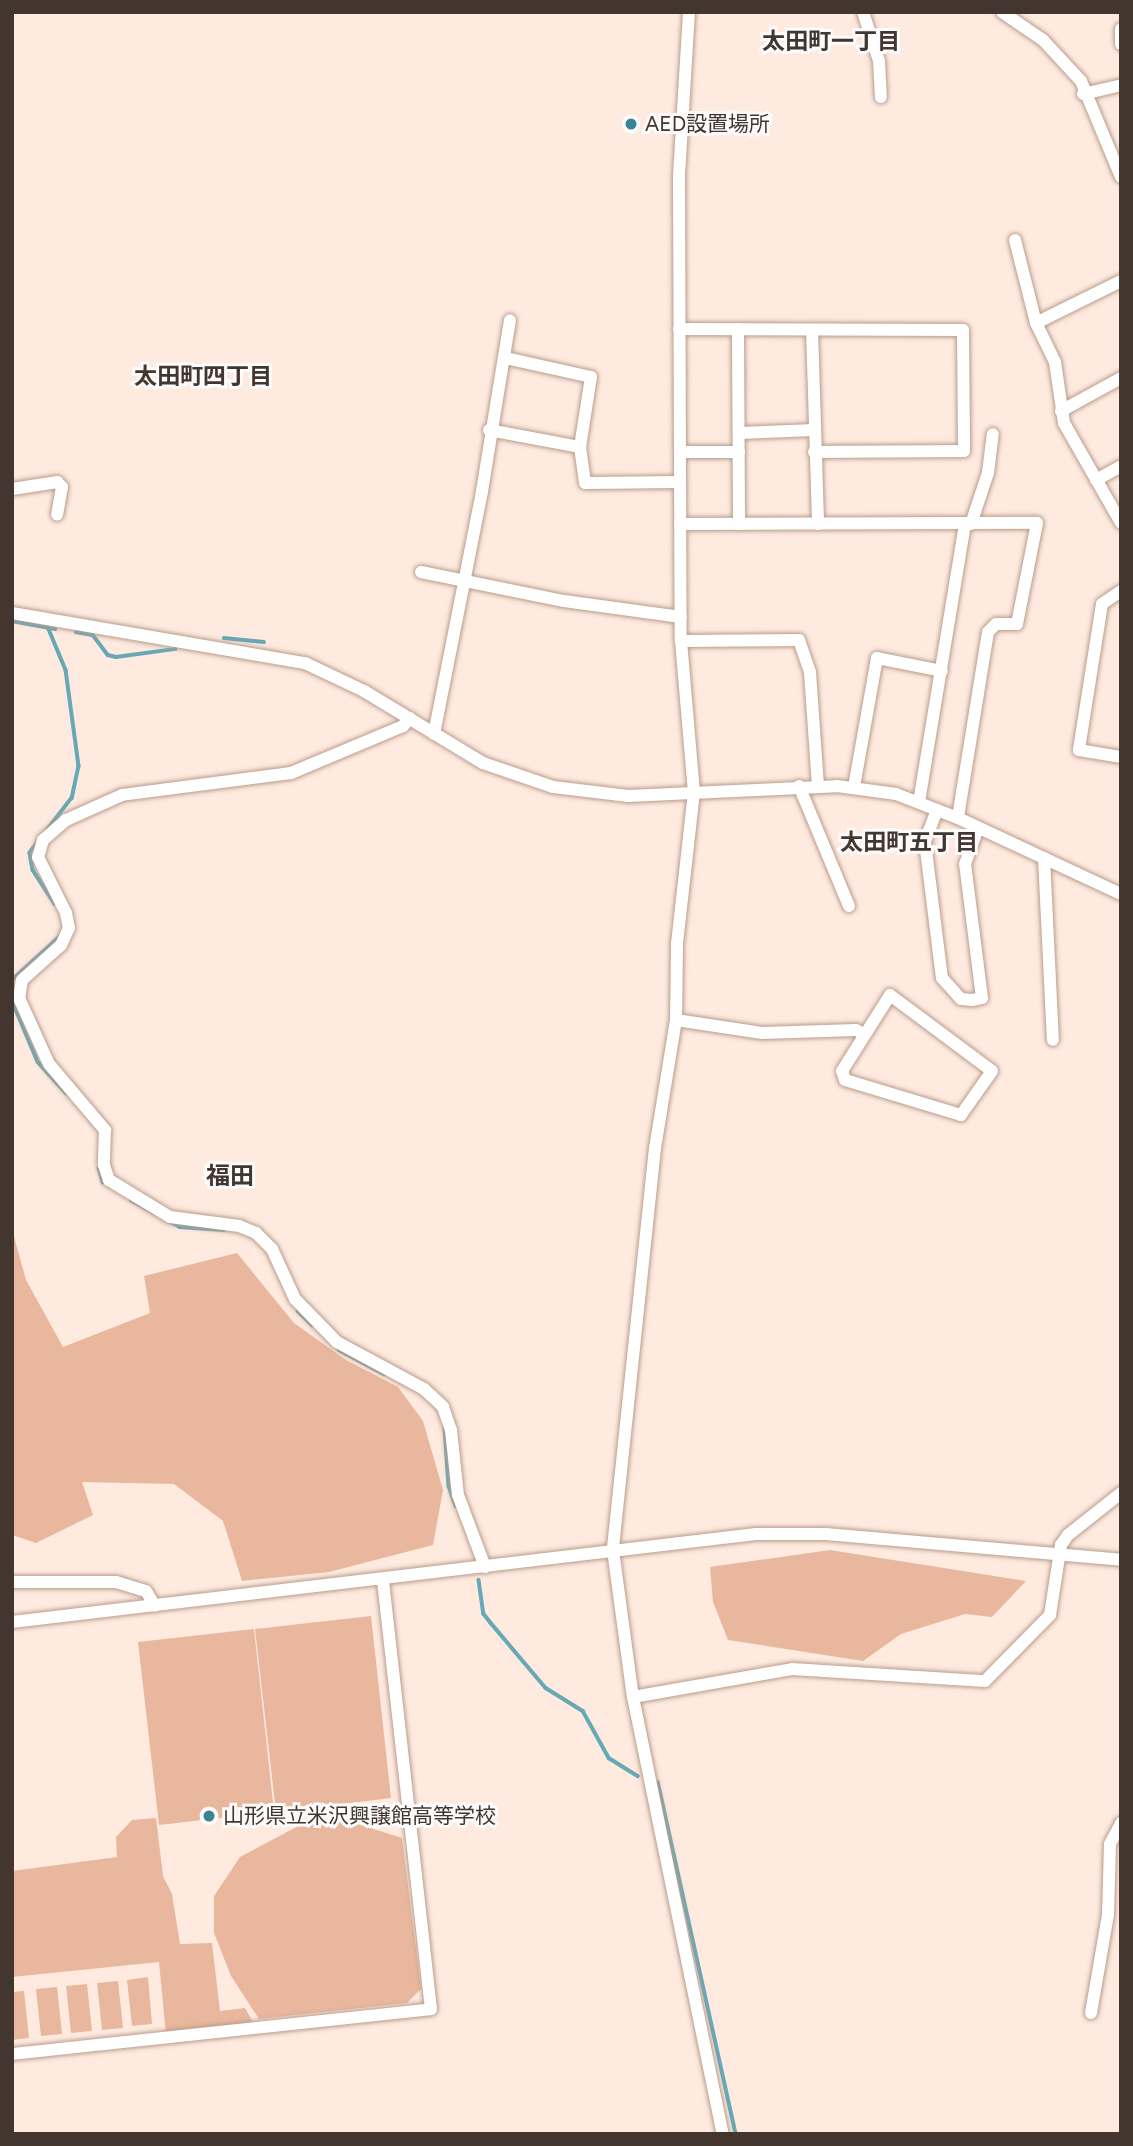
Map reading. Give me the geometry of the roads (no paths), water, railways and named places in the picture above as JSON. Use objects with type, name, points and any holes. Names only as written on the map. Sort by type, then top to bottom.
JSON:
[{"type":"street","points":[[689,12],[679,176],[680,524],[681,640],[694,792],[677,943],[676,1020],[654,1159],[613,1550],[633,1697],[723,2134]]},
{"type":"street","points":[[863,12],[879,61],[881,97]]},
{"type":"street","points":[[1002,12],[1043,40],[1081,81],[1083,94],[1118,163],[1121,177]]},
{"type":"street","points":[[1121,29],[1121,44]]},
{"type":"street","points":[[1083,94],[1121,85]]},
{"type":"street","points":[[1015,240],[1036,323],[1055,362],[1061,411],[1121,523]]},
{"type":"street","points":[[1036,323],[1121,281]]},
{"type":"street","points":[[434,734],[482,491],[489,430],[505,358],[510,320]]},
{"type":"street","points":[[738,328],[739,524]]},
{"type":"street","points":[[679,329],[963,330],[964,451],[814,452]]},
{"type":"street","points":[[812,330],[818,524]]},
{"type":"street","points":[[505,358],[591,377],[580,447],[585,483],[680,482]]},
{"type":"street","points":[[1061,411],[1121,378]]},
{"type":"street","points":[[489,430],[580,447]]},
{"type":"street","points":[[739,433],[814,430]]},
{"type":"street","points":[[919,802],[968,524],[988,473],[993,434]]},
{"type":"street","points":[[680,452],[739,452]]},
{"type":"street","points":[[1096,480],[1121,466]]},
{"type":"street","points":[[12,489],[57,482],[62,487],[57,515]]},
{"type":"street","points":[[680,524],[1037,523],[1017,624],[996,624],[988,632],[958,818]]},
{"type":"street","points":[[421,572],[564,601],[681,617]]},
{"type":"street","points":[[1121,591],[1102,604],[1079,750],[1121,757]]},
{"type":"street","points":[[12,614],[305,663],[410,718],[494,768],[553,787],[606,796],[799,786],[854,787],[919,802],[1121,894]]},
{"type":"street","points":[[681,640],[799,640],[810,672],[818,786]]},
{"type":"street","points":[[854,787],[877,659],[942,671]]},
{"type":"street","points":[[410,718],[402,726],[291,773],[122,795],[66,820],[43,840],[38,857],[66,913],[69,928],[61,945],[22,980],[19,998],[49,1064],[105,1130],[104,1165],[109,1180],[170,1217],[239,1226],[256,1233],[272,1249],[295,1299],[337,1342],[424,1389],[443,1406],[451,1430],[458,1495],[485,1567]]},
{"type":"street","points":[[799,786],[849,906]]},
{"type":"street","points":[[937,810],[925,842],[942,978],[961,999],[972,1000],[982,998],[965,864],[978,828]]},
{"type":"street","points":[[1044,858],[1053,1040]]},
{"type":"street","points":[[890,995],[992,1071],[961,1115],[845,1080],[842,1071],[864,1034],[890,995]]},
{"type":"street","points":[[676,1020],[762,1033],[856,1030],[864,1034]]},
{"type":"street","points":[[633,1697],[792,1669],[985,1681],[1050,1615],[1059,1556],[1068,1535],[1121,1493]]},
{"type":"street","points":[[12,1622],[383,1581],[714,1536],[786,1533],[1121,1560]]},
{"type":"street","points":[[12,2053],[431,2009],[383,1581]]},
{"type":"street","points":[[12,1582],[116,1582],[146,1591],[155,1606]]},
{"type":"street","points":[[1091,2013],[1108,1915],[1111,1844],[1121,1823]]},
{"type":"waterway","points":[[12,621],[55,629]]},
{"type":"waterway","points":[[48,627],[66,670],[79,766],[72,798],[30,853],[33,870],[55,904]]},
{"type":"waterway","points":[[76,632],[93,635],[108,655],[116,657],[175,649]]},
{"type":"waterway","points":[[224,638],[264,642]]},
{"type":"waterway","points":[[12,980],[59,937]]},
{"type":"waterway","points":[[12,1000],[38,1062],[66,1093]]},
{"type":"waterway","points":[[99,1168],[103,1182]]},
{"type":"waterway","points":[[131,1200],[180,1227],[224,1230]]},
{"type":"waterway","points":[[298,1311],[312,1325]]},
{"type":"waterway","points":[[339,1350],[384,1374]]},
{"type":"waterway","points":[[445,1427],[449,1486],[456,1506]]},
{"type":"waterway","points":[[479,1580],[484,1614],[491,1623],[546,1688],[583,1711],[609,1758],[638,1776]]},
{"type":"waterway","points":[[658,1782],[736,2134]]},
{"type":"place","name":"AED設置場所","points":[[631,124]]},
{"type":"place","name":"山形県立米沢興譲館高等学校","points":[[209,1816]]},
{"type":"district","name":"太田町一丁目","points":[[831,41]]},
{"type":"district","name":"太田町四丁目","points":[[203,376]]},
{"type":"district","name":"太田町五丁目","points":[[909,842]]},
{"type":"district","name":"福田","points":[[230,1176]]}]
